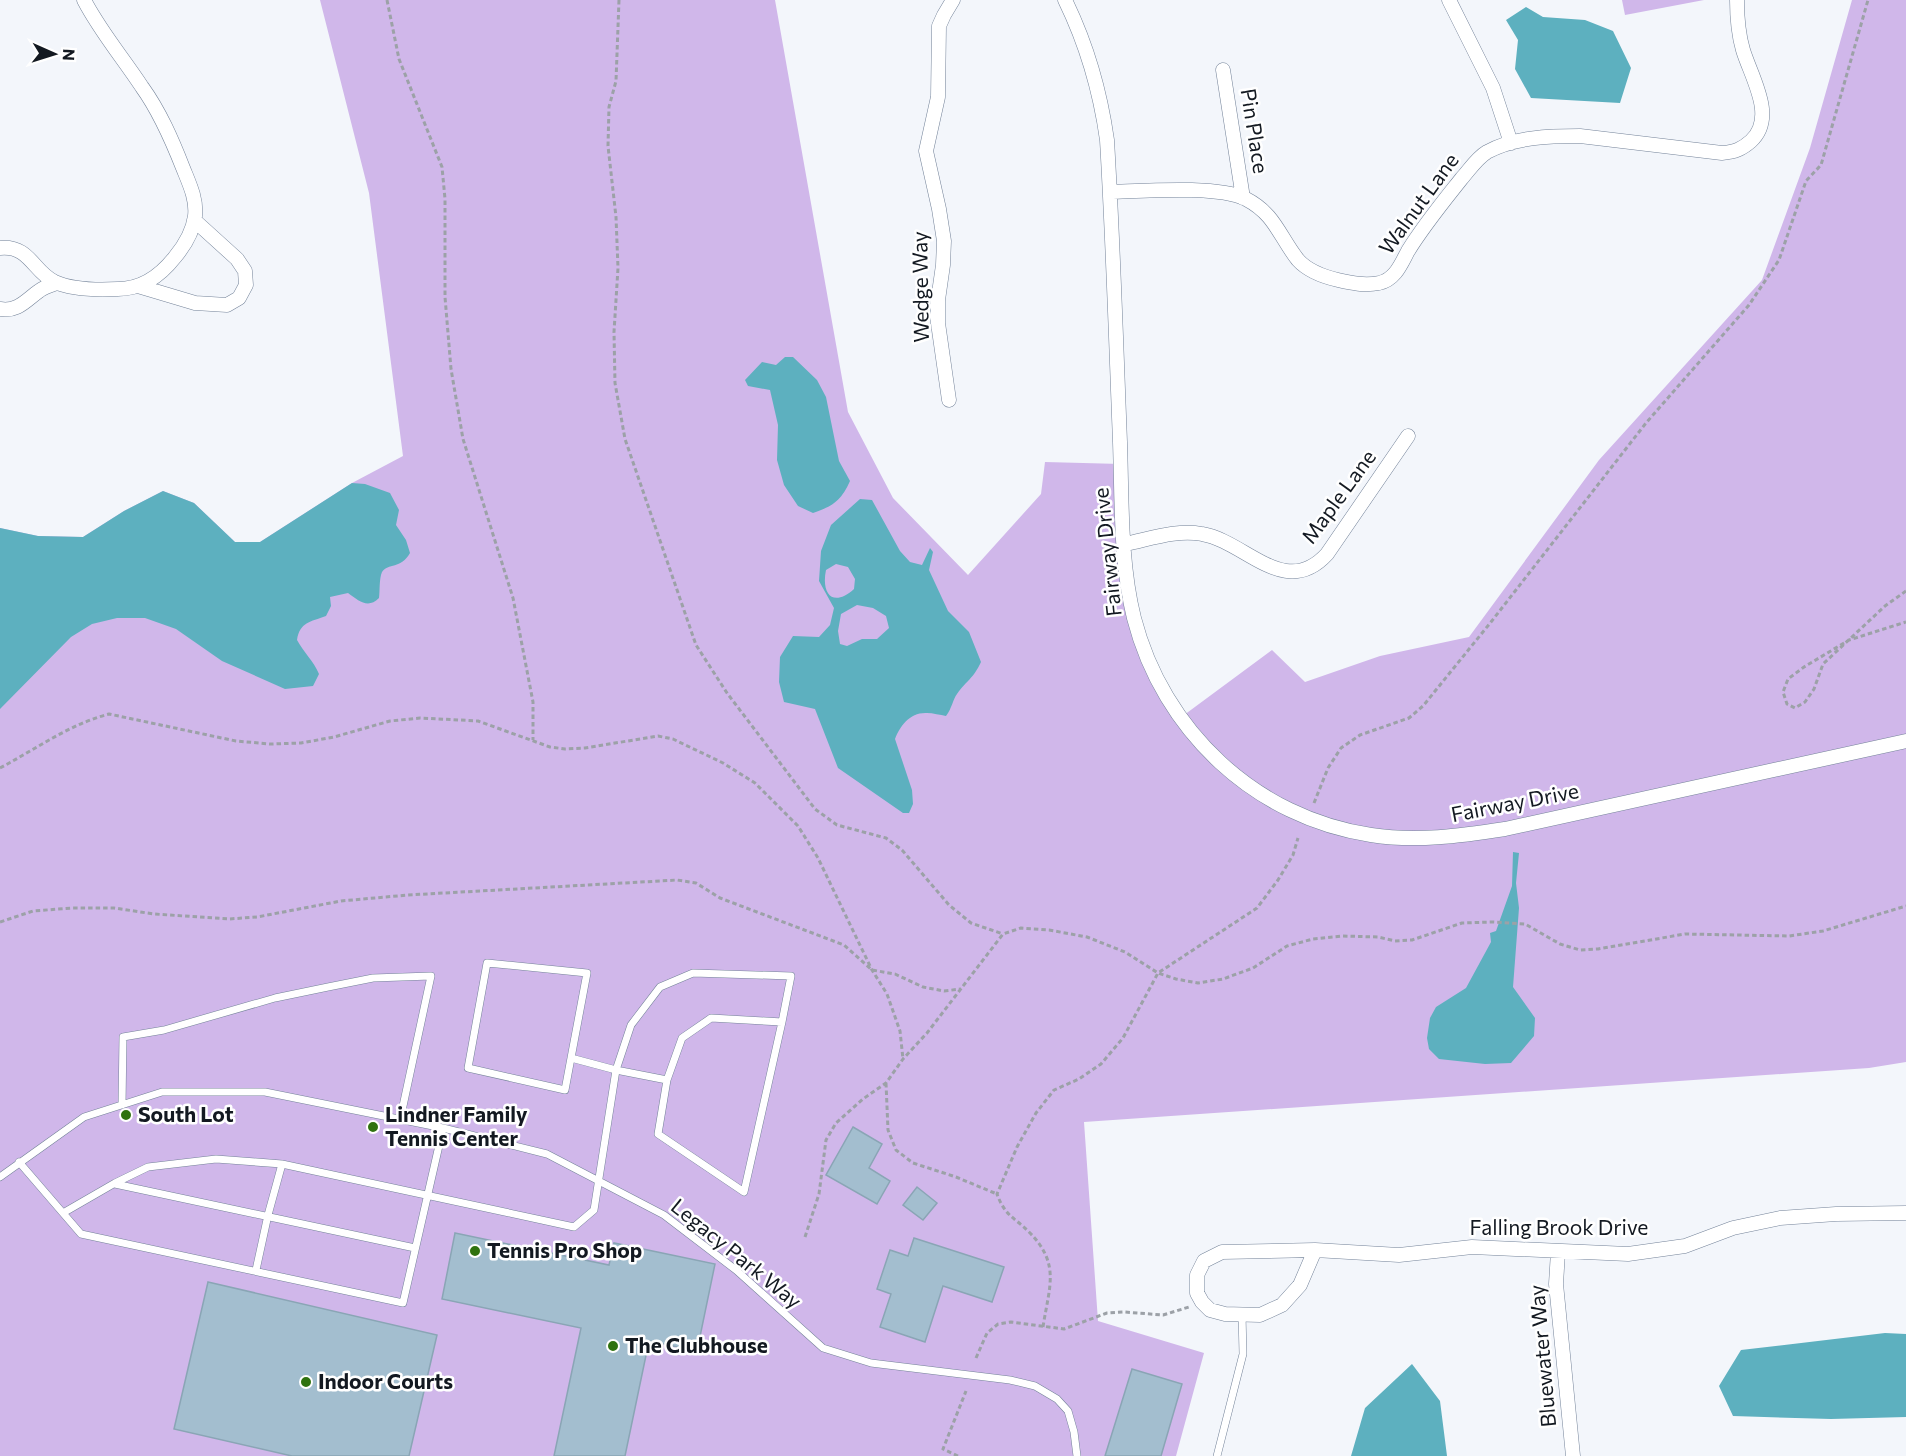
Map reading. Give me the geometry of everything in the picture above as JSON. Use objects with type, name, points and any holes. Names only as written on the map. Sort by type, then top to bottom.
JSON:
[{"type":"street","points":[[0,248],[14,248],[24,253],[42,273],[57,283],[122,289],[138,286],[160,273],[186,241],[194,220],[191,186],[171,136],[144,89],[104,35],[84,0]]},
{"type":"street","name":"Wedge Way","points":[[949,400],[938,323],[944,241],[926,152],[938,97],[939,26],[953,0]]},
{"type":"street","name":"Fairway Drive","points":[[1065,0],[1082,38],[1101,100],[1107,140],[1125,544],[1130,601],[1143,646],[1159,683],[1180,718],[1206,750],[1235,777],[1285,808],[1331,826],[1371,835],[1411,838],[1452,837],[1505,829],[1906,741]]},
{"type":"street","points":[[1449,0],[1493,88],[1511,143]]},
{"type":"street","name":"Walnut Lane","points":[[1110,192],[1184,190],[1223,193],[1243,198],[1264,210],[1299,261],[1307,268],[1349,283],[1380,283],[1394,274],[1437,209],[1479,158],[1487,152],[1511,143],[1561,136],[1580,136],[1722,153],[1738,151],[1744,147],[1756,137],[1760,128],[1762,107],[1738,30],[1737,0]]},
{"type":"street","name":"Pin Place","points":[[1223,70],[1243,198]]},
{"type":"street","points":[[138,286],[195,303],[227,305],[239,298],[246,285],[245,271],[237,259],[194,220]]},
{"type":"street","points":[[0,309],[22,305],[39,290],[57,283]]},
{"type":"street","name":"Maple Lane","points":[[1125,544],[1176,534],[1203,534],[1229,544],[1280,571],[1303,570],[1320,561],[1327,554],[1408,436]]},
{"type":"street","name":"Falling Brook Drive","points":[[1202,1302],[1197,1293],[1197,1275],[1204,1261],[1222,1252],[1315,1250],[1399,1255],[1472,1247],[1628,1254],[1685,1246],[1733,1228],[1780,1218],[1906,1213]]},
{"type":"street","points":[[1202,1302],[1210,1310],[1225,1314],[1260,1315],[1282,1305],[1300,1285],[1315,1250]]},
{"type":"street","name":"Bluewater Way","points":[[1558,1252],[1556,1284],[1573,1456]]},
{"type":"lane","points":[[487,963],[587,974],[571,1058],[565,1090],[468,1068],[487,963]]},
{"type":"lane","points":[[63,1213],[114,1183],[148,1167],[216,1158],[282,1164],[574,1227],[594,1210],[616,1070],[632,1025],[660,987],[693,973],[791,976],[782,1022],[744,1192],[658,1134],[668,1080],[682,1038],[711,1018],[782,1022]]},
{"type":"lane","points":[[122,1105],[123,1037],[164,1030],[275,998],[328,987],[374,978],[431,976],[400,1120]]},
{"type":"lane","points":[[571,1058],[668,1080]]},
{"type":"lane","name":"Legacy Park Way","points":[[0,1177],[84,1117],[162,1092],[265,1092],[442,1128],[547,1154],[664,1215],[736,1270],[823,1348],[870,1364],[1010,1380],[1035,1386],[1057,1400],[1068,1411],[1074,1431],[1077,1456]]},
{"type":"lane","points":[[19,1162],[81,1234],[403,1303],[442,1128]]},
{"type":"lane","points":[[256,1270],[282,1164]]},
{"type":"lane","points":[[114,1183],[415,1248]]},
{"type":"lane","points":[[1217,1456],[1243,1354],[1242,1314]]},
{"type":"path","points":[[387,0],[399,59],[442,167],[445,199],[445,297],[451,369],[463,439],[513,598],[533,702],[533,740]]},
{"type":"path","points":[[619,0],[616,81],[609,107],[608,146],[616,217],[618,268],[614,332],[615,383],[625,439],[696,645],[727,693],[815,809],[837,825],[886,838],[903,850],[949,905],[971,923],[1003,934]]},
{"type":"path","points":[[1314,803],[1328,768],[1341,748],[1360,735],[1409,718],[1423,706],[1646,423],[1749,305],[1779,260],[1806,180],[1821,165],[1868,0]]},
{"type":"path","points":[[1906,591],[1885,606],[1849,640],[1823,664],[1814,689],[1805,702],[1795,708],[1787,704],[1783,692],[1788,679],[1804,667],[1849,640],[1906,622]]},
{"type":"path","points":[[0,768],[90,719],[110,714],[236,741],[270,744],[302,743],[334,737],[390,721],[420,718],[478,721],[550,747],[564,749],[585,748],[658,736],[673,740],[713,758],[755,783],[798,826],[818,858],[872,970],[887,994],[900,1031],[903,1059]]},
{"type":"path","points":[[1043,1327],[1051,1276],[1048,1255],[1029,1232],[1002,1209],[997,1194],[1017,1147],[1036,1113],[1054,1090],[1079,1079],[1101,1064],[1123,1038],[1158,973],[1257,908],[1293,855],[1298,838]]},
{"type":"path","points":[[0,922],[33,911],[72,908],[114,908],[154,914],[229,919],[257,917],[341,901],[408,895],[677,880],[696,883],[720,898],[770,918],[816,932],[844,945],[872,970],[895,974],[923,987],[944,991],[960,989]]},
{"type":"path","points":[[805,1237],[819,1194],[826,1140],[836,1123],[863,1099],[886,1083],[1003,934],[1021,928],[1049,930],[1087,937],[1125,952],[1158,973],[1198,983],[1223,979],[1253,968],[1287,946],[1313,939],[1342,936],[1378,937],[1395,941],[1412,940],[1462,923],[1493,922],[1525,924],[1560,944],[1580,950],[1598,949],[1685,934],[1789,936],[1822,931],[1906,906]]},
{"type":"path","points":[[886,1083],[888,1130],[896,1150],[912,1162],[997,1194]]},
{"type":"path","points":[[976,1358],[987,1333],[998,1324],[1011,1322],[1064,1329],[1107,1313],[1163,1315],[1178,1312],[1202,1302]]},
{"type":"path","points":[[958,1456],[943,1449],[966,1391]]},
{"type":"shaded area","points":[[320,0],[775,0],[848,412],[893,498],[968,575],[1041,494],[1045,462],[1121,464],[1130,601],[1180,718],[1272,650],[1305,682],[1380,656],[1469,637],[1599,460],[1762,280],[1810,148],[1852,0],[1906,0],[1906,1062],[1869,1068],[1084,1122],[1098,1321],[1204,1353],[1176,1456],[0,1456],[0,528],[38,536],[83,537],[124,511],[163,491],[194,503],[235,542],[260,542],[352,483],[403,456],[369,193]]},
{"type":"shaded area","points":[[1622,0],[1704,0],[1625,15]]},
{"type":"water","points":[[1526,7],[1543,17],[1585,20],[1613,31],[1631,68],[1620,103],[1531,98],[1515,69],[1518,40],[1506,20]]},
{"type":"water","points":[[785,357],[793,357],[817,380],[826,397],[839,461],[850,481],[836,502],[813,513],[798,506],[784,485],[777,460],[778,425],[770,390],[748,386],[745,380],[762,362],[776,365]]},
{"type":"water","points":[[352,483],[365,484],[390,493],[399,510],[396,525],[406,540],[410,553],[399,564],[388,567],[382,572],[379,598],[375,601],[364,603],[348,593],[330,597],[331,606],[326,616],[303,626],[297,640],[319,674],[313,686],[285,689],[222,661],[176,629],[145,618],[117,618],[92,624],[71,637],[0,709],[0,528],[38,536],[83,537],[124,511],[163,491],[194,503],[235,542],[260,542]]},
{"type":"water","points":[[860,499],[872,500],[900,551],[910,562],[922,565],[930,548],[933,552],[929,570],[948,611],[969,632],[981,662],[973,676],[956,696],[946,716],[921,713],[906,721],[897,734],[895,739],[912,790],[913,804],[909,813],[903,813],[838,768],[815,709],[784,702],[779,682],[780,657],[793,636],[819,637],[830,625],[834,608],[819,581],[821,551],[831,525]],"holes":[[[836,564],[848,567],[855,579],[854,589],[847,595],[835,598],[827,592],[825,578],[826,570]],[[857,605],[873,608],[886,616],[889,628],[877,639],[862,639],[847,646],[840,644],[838,631],[841,614]]]},
{"type":"water","points":[[1513,852],[1519,853],[1516,883],[1519,908],[1513,987],[1535,1018],[1534,1036],[1511,1063],[1485,1064],[1439,1059],[1429,1049],[1427,1038],[1430,1018],[1436,1007],[1466,988],[1491,942],[1490,933],[1496,931],[1512,886]]},
{"type":"water","points":[[1885,1333],[1906,1334],[1906,1417],[1831,1419],[1733,1416],[1719,1386],[1741,1350]]},
{"type":"water","points":[[1412,1364],[1440,1401],[1447,1456],[1351,1456],[1365,1408]]},
{"type":"building","points":[[853,1127],[882,1144],[869,1168],[890,1181],[877,1204],[826,1175]]},
{"type":"building","points":[[917,1187],[937,1203],[923,1220],[903,1205]]},
{"type":"building","name":"The Clubhouse","points":[[455,1233],[609,1265],[614,1243],[715,1264],[697,1351],[649,1341],[625,1456],[554,1456],[581,1328],[442,1299]]},
{"type":"building","points":[[914,1238],[1004,1267],[992,1302],[943,1286],[925,1342],[880,1327],[891,1294],[877,1289],[890,1250],[908,1256]]},
{"type":"building","name":"Indoor Courts","points":[[208,1282],[437,1335],[409,1456],[292,1456],[174,1429]]},
{"type":"building","points":[[1132,1369],[1182,1384],[1161,1456],[1105,1456]]},
{"type":"place","name":"South Lot","points":[[126,1115]]},
{"type":"place","name":"Lindner Family Tennis Center","points":[[373,1127]]},
{"type":"place","name":"Tennis Pro Shop","points":[[475,1251]]},
{"type":"place","name":"The Clubhouse","points":[[613,1346]]},
{"type":"place","name":"Indoor Courts","points":[[306,1382]]}]
